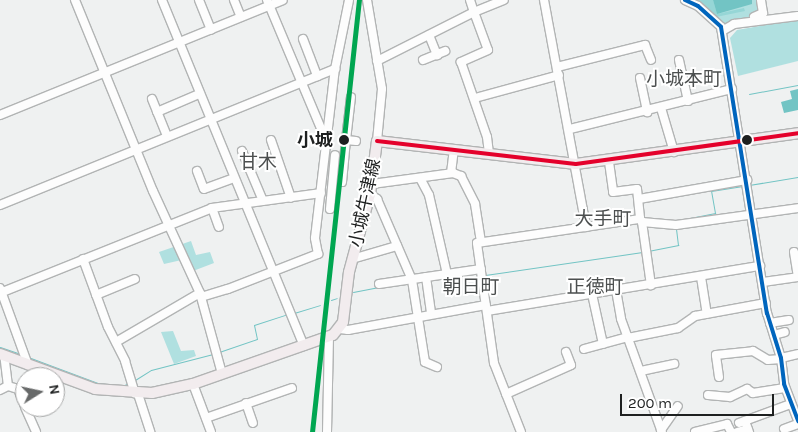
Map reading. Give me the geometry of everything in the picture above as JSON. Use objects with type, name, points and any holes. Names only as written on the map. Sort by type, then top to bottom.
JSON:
[{"type":"main road","name":"小城牛津線","points":[[340,329],[352,259],[371,189],[377,141],[576,164],[608,162],[798,133]]},
{"type":"main road","points":[[2,355],[27,359],[95,389],[193,384],[329,338],[340,329]]},
{"type":"street","points":[[75,0],[135,149],[201,295],[222,374]]},
{"type":"street","points":[[162,0],[304,346]]},
{"type":"street","points":[[199,0],[211,30]]},
{"type":"street","points":[[234,0],[241,17]]},
{"type":"street","points":[[0,115],[211,30],[268,3],[283,0]]},
{"type":"street","points":[[116,342],[201,295],[273,272],[318,254],[315,238],[328,145],[334,69],[349,0]]},
{"type":"street","points":[[367,0],[382,100],[377,141]]},
{"type":"street","points":[[470,0],[488,50],[461,62],[475,98],[489,154]]},
{"type":"street","points":[[377,61],[474,12],[504,0]]},
{"type":"street","points":[[544,0],[570,129],[586,227]]},
{"type":"street","points":[[685,0],[698,6],[722,29],[766,303],[781,358],[785,388],[798,422],[784,429]]},
{"type":"street","points":[[722,29],[761,15],[761,0],[766,0]]},
{"type":"street","points":[[268,3],[328,145]]},
{"type":"street","points":[[722,29],[734,24],[798,16]]},
{"type":"street","points":[[429,35],[436,55]]},
{"type":"street","points":[[303,39],[317,76]]},
{"type":"street","points":[[475,98],[645,45],[651,60]]},
{"type":"street","points":[[423,60],[445,51]]},
{"type":"street","points":[[679,60],[688,101]]},
{"type":"street","points":[[0,204],[334,69]]},
{"type":"street","points":[[640,78],[647,112]]},
{"type":"street","points":[[570,129],[647,112],[732,89]]},
{"type":"street","points":[[157,112],[199,94]]},
{"type":"street","points":[[330,209],[337,183],[345,166],[350,140],[351,97]]},
{"type":"street","points":[[152,99],[167,136]]},
{"type":"street","points":[[661,108],[674,152]]},
{"type":"street","points":[[271,140],[291,198]]},
{"type":"street","points":[[451,173],[454,150]]},
{"type":"street","points":[[242,151],[263,201]]},
{"type":"street","points":[[335,155],[337,183]]},
{"type":"street","points":[[608,162],[614,192],[637,189],[650,285]]},
{"type":"street","points":[[197,171],[204,189],[234,178]]},
{"type":"street","points":[[437,367],[425,362],[412,281],[371,189],[451,173],[461,176],[469,187],[481,242]]},
{"type":"street","points":[[420,178],[429,195],[446,274]]},
{"type":"street","points":[[639,199],[747,180]]},
{"type":"street","points":[[27,359],[1,291],[212,208],[321,193]]},
{"type":"street","points":[[212,208],[220,227]]},
{"type":"street","points":[[521,432],[494,363],[477,243],[641,220],[676,225],[798,208]]},
{"type":"street","points":[[352,259],[397,246]]},
{"type":"street","points":[[763,282],[798,277],[794,252]]},
{"type":"street","points":[[83,259],[135,388],[150,432]]},
{"type":"street","points":[[340,329],[348,330],[431,314],[592,294],[760,266]]},
{"type":"street","points":[[379,284],[412,281],[426,277],[481,269]]},
{"type":"street","points":[[426,277],[431,314]]},
{"type":"street","points":[[701,277],[707,314]]},
{"type":"street","points":[[96,295],[135,279]]},
{"type":"street","points":[[616,290],[628,338],[662,431]]},
{"type":"street","points":[[592,294],[603,344]]},
{"type":"street","points":[[584,349],[678,328],[695,316],[766,303]]},
{"type":"street","points":[[770,323],[789,320]]},
{"type":"street","points":[[774,335],[786,332]]},
{"type":"street","points":[[327,432],[329,338]]},
{"type":"street","points":[[720,377],[716,355],[753,351],[768,360],[798,354]]},
{"type":"street","points":[[506,394],[571,365],[566,352]]},
{"type":"street","points":[[2,355],[8,386]]},
{"type":"street","points":[[641,371],[674,364]]},
{"type":"street","points":[[193,384],[211,432]]},
{"type":"street","points":[[0,390],[8,386],[15,388]]},
{"type":"street","points":[[206,418],[292,388]]},
{"type":"street","points":[[708,395],[730,397],[747,389],[753,392],[785,388]]},
{"type":"street","points":[[246,403],[253,422]]},
{"type":"street","points":[[738,432],[745,426],[790,404]]},
{"type":"street","points":[[662,431],[678,406]]},
{"type":"street","points":[[30,417],[36,432]]},
{"type":"street","points":[[695,432],[727,424],[731,432]]},
{"type":"shaded area","points":[[689,0],[758,0],[760,9],[755,15],[726,24]]},
{"type":"shaded area","points":[[689,0],[713,0],[717,14],[744,8],[745,11],[716,17]]},
{"type":"shaded area","points":[[713,0],[752,0],[752,4],[717,14]]},
{"type":"shaded area","points":[[798,19],[798,61],[738,76],[730,38],[737,30]]},
{"type":"shaded area","points":[[798,89],[798,110],[784,113],[781,102],[792,99],[790,91]]},
{"type":"shaded area","points":[[191,241],[196,255],[210,252],[214,263],[193,271],[186,259],[164,264],[159,252]]},
{"type":"shaded area","points":[[173,331],[181,351],[194,350],[196,356],[174,364],[161,332]]},
{"type":"waterway","points":[[749,94],[798,85]]},
{"type":"waterway","points":[[749,185],[798,177]]},
{"type":"waterway","points":[[675,221],[715,213],[711,191],[743,186]]},
{"type":"waterway","points":[[648,251],[678,245],[676,228]]},
{"type":"waterway","points":[[485,275],[642,252]]},
{"type":"waterway","points":[[353,292],[378,287]]},
{"type":"waterway","points":[[331,300],[337,298]]},
{"type":"waterway","points":[[294,313],[320,305]]},
{"type":"waterway","points":[[219,352],[257,339],[254,325],[288,314]]},
{"type":"waterway","points":[[0,347],[20,354]]},
{"type":"waterway","points":[[135,380],[151,370],[213,354]]},
{"type":"waterway","points":[[28,357],[98,383],[122,386],[129,383]]},
{"type":"transit line","points":[[312,432],[359,0]]},
{"type":"transit line","points":[[685,0],[698,6],[721,27],[767,313],[781,358],[784,384],[798,421]]},
{"type":"transit line","points":[[377,141],[576,164],[798,133]]},
{"type":"place","name":"小城","points":[[344,140]]},
{"type":"district","name":"小城本町","points":[[684,80]]},
{"type":"district","name":"甘木","points":[[258,163]]},
{"type":"district","name":"大手町","points":[[603,220]]},
{"type":"district","name":"朝日町","points":[[471,288]]},
{"type":"district","name":"正徳町","points":[[595,288]]}]
